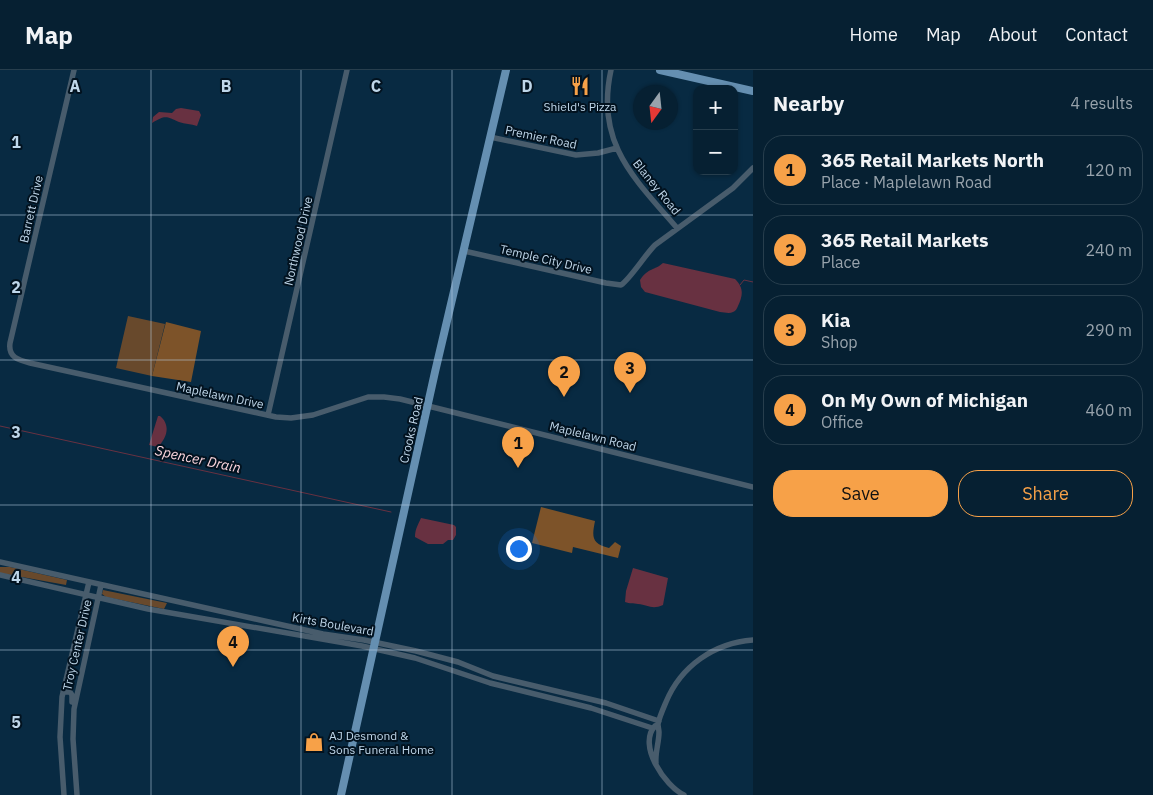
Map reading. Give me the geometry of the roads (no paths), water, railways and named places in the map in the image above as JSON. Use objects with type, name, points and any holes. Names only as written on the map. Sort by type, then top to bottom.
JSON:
[{"type":"main road","name":"Crooks Road","points":[[341,795],[428,405],[506,70]]},
{"type":"main road","points":[[660,70],[753,91]]},
{"type":"street","name":"Barrett Drive","points":[[10,352],[10,343],[74,70]]},
{"type":"street","name":"Northwood Drive","points":[[268,415],[347,70]]},
{"type":"street","name":"Blaney Road","points":[[612,70],[608,99],[610,125],[617,148],[634,177],[677,228]]},
{"type":"street","name":"Premier Road","points":[[490,137],[576,155],[598,153],[617,148]]},
{"type":"street","points":[[677,228],[733,188],[753,168]]},
{"type":"street","name":"Temple City Drive","points":[[464,251],[606,284],[618,285],[624,283],[645,255],[677,228]]},
{"type":"street","name":"Maplelawn Drive","points":[[10,352],[14,357],[23,361],[282,418],[305,417],[373,397],[392,398],[428,405]]},
{"type":"street","name":"Maplelawn Road","points":[[428,405],[753,487]]},
{"type":"street","name":"Kirts Boulevard","points":[[0,562],[226,613],[458,662],[494,676],[606,704],[659,722]]},
{"type":"street","name":"Kirts Boulevard","points":[[0,575],[222,622],[374,645],[490,683],[591,708],[652,728]]},
{"type":"street","points":[[65,590],[71,584],[71,578]]},
{"type":"street","name":"Troy Center Drive","points":[[64,795],[60,737],[63,692],[88,582]]},
{"type":"street","name":"Troy Center Drive","points":[[77,795],[73,739],[74,709],[101,585]]},
{"type":"street","points":[[169,612],[170,604],[177,602]]},
{"type":"street","points":[[222,622],[225,619],[226,613]]},
{"type":"street","points":[[656,763],[659,722],[664,705],[674,685],[692,664],[720,648],[734,643],[753,640]]},
{"type":"street","name":"Troy Center Drive","points":[[63,692],[70,692],[72,695],[74,709]]},
{"type":"street","points":[[659,722],[652,728],[649,748],[665,780],[684,795]]},
{"type":"street","points":[[63,779],[66,783],[76,784]]},
{"type":"waterway","points":[[740,285],[744,280],[753,282]]},
{"type":"waterway","name":"Spencer Drain","points":[[0,426],[391,512]]},
{"type":"place","name":"Shield's Pizza","points":[[580,86]]},
{"type":"place","name":"Kia","points":[[630,393]]},
{"type":"place","name":"365 Retail Markets","points":[[564,397]]},
{"type":"place","name":"365 Retail Markets North","points":[[518,468]]},
{"type":"place","name":"On My Own of Michigan","points":[[233,667]]},
{"type":"place","name":"AJ Desmond & Sons Funeral Home","points":[[314,742]]}]
